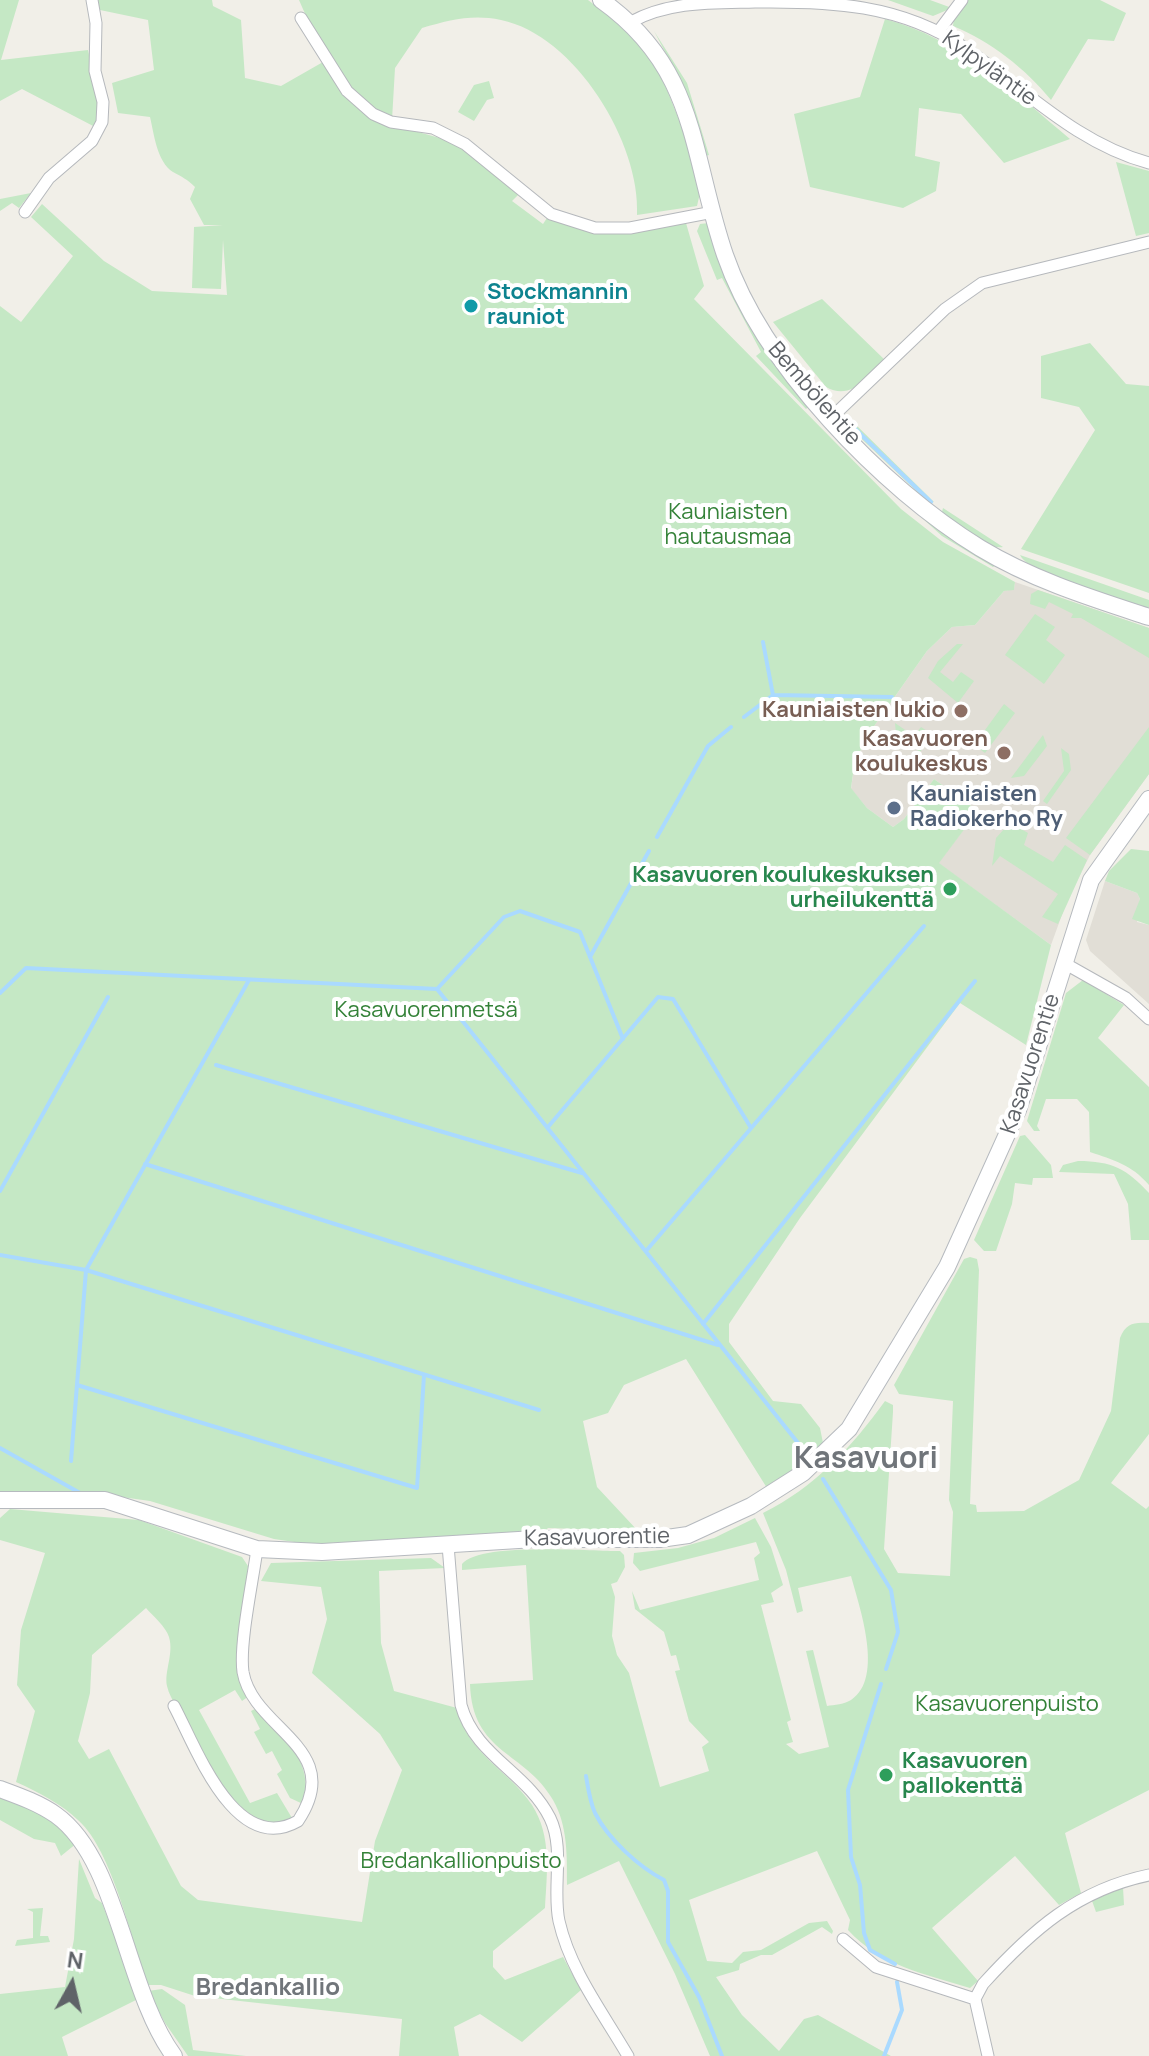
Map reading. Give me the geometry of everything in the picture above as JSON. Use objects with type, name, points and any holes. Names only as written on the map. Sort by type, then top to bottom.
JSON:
[{"type":"street","points":[[25,212],[49,178],[92,141],[102,122],[103,102],[95,71],[96,23],[92,0]]},
{"type":"street","name":"Bembölentie","points":[[601,0],[631,22],[649,41],[677,87],[690,123],[725,254],[755,323],[785,366],[831,418],[909,495],[980,548],[1056,586],[1149,617]]},
{"type":"street","points":[[938,32],[962,0]]},
{"type":"street","name":"Kylpyläntie","points":[[631,22],[666,8],[807,1],[877,9],[938,32],[964,47],[1077,133],[1149,163]]},
{"type":"street","points":[[301,18],[347,91],[373,114],[391,122],[433,128],[465,144],[551,214],[595,228],[630,228],[713,212]]},
{"type":"street","points":[[831,418],[945,309],[982,283],[1149,242]]},
{"type":"street","name":"Kasavuorentie","points":[[0,1500],[105,1500],[257,1549],[322,1552],[535,1539],[648,1540],[688,1535],[751,1506],[829,1452],[867,1405],[961,1241],[1018,1110],[1091,880],[1149,799]]},
{"type":"street","points":[[1064,963],[1126,998],[1149,1019]]},
{"type":"street","points":[[448,1545],[461,1705],[466,1724],[486,1750],[527,1786],[551,1821],[557,1860],[556,1896],[567,1949],[628,2056]]},
{"type":"street","points":[[174,1706],[224,1798],[237,1814],[277,1828],[298,1821],[310,1797],[308,1762],[292,1738],[255,1698],[243,1670],[257,1549]]},
{"type":"street","points":[[0,1789],[58,1816],[85,1844],[104,1887],[147,2009],[174,2056]]},
{"type":"street","points":[[988,2056],[975,1999],[998,1968],[1067,1907],[1101,1887],[1149,1875]]},
{"type":"street","points":[[843,1939],[876,1967],[975,1999]]},
{"type":"shaded area","name":"Kasavuoren koulukeskus","points":[[1015,582],[1149,628],[1149,774],[1090,855],[1067,901],[1051,945],[938,863],[978,811],[934,779],[904,819],[893,827],[867,808],[851,789],[854,767],[865,739],[927,651],[952,627],[975,625],[1004,591],[1014,589]]},
{"type":"shaded area","points":[[1105,881],[1137,893],[1140,899],[1137,922],[1149,925],[1149,1004],[1090,951],[1086,940]]},
{"type":"green space","points":[[0,0],[19,0],[1,60],[88,50],[98,95],[97,128],[22,89],[0,101]]},
{"type":"green space","name":"Kasavuorenmetsä","points":[[97,0],[212,0],[213,6],[241,20],[245,78],[281,86],[323,62],[340,89],[400,127],[447,140],[476,157],[519,194],[512,201],[543,224],[547,218],[584,228],[616,231],[686,223],[704,286],[694,299],[901,509],[943,542],[1015,582],[1014,590],[1004,591],[975,625],[952,627],[927,651],[865,739],[854,767],[851,788],[867,808],[893,827],[904,819],[934,779],[978,811],[939,863],[1051,945],[1026,1045],[960,1003],[800,1218],[729,1324],[729,1342],[773,1401],[801,1404],[820,1428],[824,1448],[767,1488],[686,1359],[624,1385],[608,1413],[583,1421],[597,1487],[638,1531],[548,1528],[543,1533],[308,1544],[274,1539],[150,1501],[93,1493],[0,1493],[0,306],[21,322],[73,256],[31,217],[42,204],[104,261],[152,291],[227,295],[223,240],[221,289],[192,288],[194,227],[223,225],[204,225],[190,199],[195,187],[163,162],[150,117],[118,113],[112,83],[154,70],[148,20],[100,10]]},
{"type":"green space","points":[[299,0],[588,0],[629,31],[659,70],[686,137],[700,193],[697,206],[637,215],[628,157],[598,96],[578,70],[554,47],[528,30],[501,20],[480,18],[452,20],[422,28],[395,68],[392,120],[361,98],[336,69]]},
{"type":"green space","points":[[888,0],[930,0],[952,8],[933,16]]},
{"type":"green space","points":[[968,0],[1100,0],[1126,13],[1114,41],[1088,39],[1051,100],[1006,57],[953,26],[954,17]]},
{"type":"green space","points":[[885,19],[937,39],[961,53],[1006,85],[1070,139],[1004,163],[961,114],[919,108],[915,156],[940,162],[936,191],[903,208],[810,187],[794,114],[860,97]]},
{"type":"green space","points":[[654,31],[687,83],[709,155],[706,156],[683,86]]},
{"type":"green space","points":[[489,81],[494,98],[487,100],[474,121],[458,112],[474,85]]},
{"type":"green space","points":[[1116,162],[1149,171],[1149,233],[1136,236]]},
{"type":"green space","points":[[31,193],[19,208],[12,203],[0,211],[0,199]]},
{"type":"green space","points":[[709,223],[811,404],[806,409],[756,356],[761,352],[722,278],[717,280],[697,231],[700,224]]},
{"type":"green space","points":[[822,299],[887,362],[851,389],[835,391],[826,387],[773,322]]},
{"type":"green space","points":[[1090,343],[1126,384],[1149,386],[1149,593],[1021,549],[1095,430],[1079,407],[1041,398],[1041,356]]},
{"type":"green space","points":[[847,416],[934,502],[929,503],[847,425]]},
{"type":"green space","points":[[910,507],[996,565],[993,567],[942,536]]},
{"type":"green space","points":[[943,508],[1003,547],[988,544],[971,535],[942,512]]},
{"type":"green space","points":[[1020,555],[1149,600],[1149,608],[1058,579],[1027,563]]},
{"type":"green space","points":[[1038,590],[1149,628],[1149,658],[1081,618],[1071,618],[1073,614],[1049,602],[1045,609],[1030,604],[1031,594]]},
{"type":"green space","points":[[1035,614],[1055,627],[1046,640],[1065,655],[1044,684],[1005,655]]},
{"type":"green space","points":[[957,644],[963,644],[940,672],[953,682],[961,672],[974,681],[958,703],[928,678],[938,661]]},
{"type":"green space","points":[[1004,704],[1015,713],[985,753],[974,745]]},
{"type":"green space","points":[[895,723],[914,736],[921,727],[933,735],[920,752],[896,734]]},
{"type":"green space","points":[[1149,727],[1149,774],[1090,855],[1066,838]]},
{"type":"green space","points":[[1043,735],[1047,746],[1024,776],[1011,778]]},
{"type":"green space","points":[[1061,748],[1069,754],[1071,770],[1047,804],[1043,801],[1064,771]]},
{"type":"green space","points":[[1016,826],[1028,833],[1024,845],[1053,862],[1065,845],[1087,860],[1058,924],[1042,917],[1058,894],[1000,856],[992,866],[996,838],[1006,827]]},
{"type":"green space","points":[[1131,849],[1149,851],[1149,925],[1132,919],[1140,899],[1137,893],[1105,881],[1109,871]]},
{"type":"green space","points":[[1083,980],[1124,1005],[1098,1038],[1149,1087],[1149,1185],[1128,1167],[1090,1152],[1089,1112],[1077,1099],[1046,1099],[1037,1126],[1040,1131],[1034,1131],[1027,1121],[1066,993]]},
{"type":"green space","points":[[1025,1135],[1051,1165],[1053,1178],[1033,1178],[1032,1185],[1015,1183],[1012,1204],[996,1251],[984,1251],[974,1240],[1020,1136]]},
{"type":"green space","points":[[1078,1161],[1118,1168],[1149,1193],[1149,1240],[1131,1240],[1128,1204],[1114,1174],[1059,1172],[1063,1165]]},
{"type":"green space","name":"Kasavuorenpuisto","points":[[964,1259],[977,1259],[979,1270],[970,1504],[976,1505],[977,1512],[1024,1511],[1079,1480],[1111,1411],[1120,1338],[1131,1324],[1149,1323],[1149,1434],[1111,1483],[1146,1509],[1149,1506],[1149,1790],[1065,1833],[1081,1893],[1059,1905],[1015,1856],[932,1928],[978,1981],[970,1988],[904,1967],[861,1942],[848,1930],[850,1920],[817,1851],[689,1900],[707,1961],[732,1963],[743,1952],[761,1950],[809,1923],[827,1921],[832,1934],[822,1927],[772,1955],[761,1955],[740,1964],[739,1970],[716,1977],[742,2015],[779,2051],[804,2019],[818,2015],[891,2056],[710,2056],[675,1974],[619,1861],[567,1885],[564,1831],[553,1800],[528,1771],[490,1739],[473,1707],[470,1684],[533,1680],[526,1565],[462,1570],[462,1564],[472,1557],[512,1550],[620,1551],[624,1555],[625,1567],[617,1582],[611,1584],[615,1597],[612,1636],[617,1655],[629,1673],[660,1787],[709,1771],[702,1747],[709,1742],[689,1721],[675,1671],[680,1670],[676,1655],[671,1656],[664,1632],[635,1609],[632,1591],[640,1610],[759,1580],[754,1558],[760,1553],[756,1542],[640,1571],[633,1563],[634,1553],[678,1548],[714,1538],[755,1518],[771,1547],[783,1585],[771,1593],[774,1602],[761,1605],[791,1720],[787,1722],[793,1742],[786,1744],[799,1754],[829,1747],[806,1651],[813,1650],[827,1706],[849,1701],[861,1690],[866,1676],[867,1641],[855,1589],[851,1576],[798,1588],[803,1611],[797,1613],[786,1570],[763,1513],[799,1491],[831,1465],[885,1401],[893,1405],[893,1412],[884,1549],[898,1573],[950,1576],[953,1401],[899,1394],[894,1385]]},
{"type":"green space","name":"Bredankallionpuisto","points":[[10,1509],[139,1520],[242,1557],[248,1566],[239,1659],[249,1696],[242,1701],[235,1690],[199,1710],[250,1803],[277,1793],[292,1818],[275,1824],[259,1821],[244,1811],[218,1779],[174,1703],[166,1680],[169,1637],[146,1608],[92,1655],[90,1693],[78,1741],[89,1759],[109,1749],[181,1886],[198,1900],[362,1922],[375,1841],[402,1770],[380,1734],[312,1673],[327,1619],[321,1587],[261,1581],[271,1563],[431,1558],[445,1568],[379,1571],[381,1643],[394,1691],[457,1708],[470,1738],[522,1792],[543,1829],[547,1855],[545,1908],[493,1951],[493,1967],[505,1980],[563,1957],[581,1990],[522,2042],[480,2014],[454,2027],[459,2056],[399,2056],[402,2019],[195,1996],[161,1985],[147,1985],[111,1874],[91,1835],[65,1809],[16,1782],[35,1711],[17,1685],[21,1630],[45,1553],[0,1540],[0,1518]]},
{"type":"green space","points":[[259,1707],[287,1740],[301,1763],[306,1789],[303,1804],[290,1798],[277,1774],[282,1770],[272,1751],[266,1754],[254,1732],[260,1729],[251,1711]]},
{"type":"green space","points":[[0,1796],[45,1814],[77,1843],[61,1856],[55,1843],[34,1839],[0,1820]]},
{"type":"green space","points":[[79,1859],[95,1898],[102,1903],[138,1999],[62,2037],[68,2056],[0,2056],[0,1994],[65,1987],[74,1939]]},
{"type":"green space","points":[[1123,1887],[1124,1905],[1096,1912],[1091,1898]]},
{"type":"green space","points":[[43,1908],[40,1936],[48,1936],[50,1942],[15,1946],[17,1940],[33,1938],[33,1912],[27,1909]]},
{"type":"green space","points":[[162,1989],[185,2005],[193,2050],[246,2056],[188,2056],[148,1991]]},
{"type":"waterway","points":[[848,422],[931,502]]},
{"type":"waterway","points":[[744,717],[773,695],[763,642]]},
{"type":"waterway","points":[[773,695],[892,697]]},
{"type":"waterway","points":[[657,837],[708,746],[731,727]]},
{"type":"waterway","points":[[590,957],[649,851]]},
{"type":"waterway","points":[[437,989],[504,917],[520,911],[580,932],[623,1039]]},
{"type":"waterway","points":[[646,1251],[924,926]]},
{"type":"waterway","points":[[0,993],[26,968],[437,989],[810,1458]]},
{"type":"waterway","points":[[71,1461],[86,1270],[249,980]]},
{"type":"waterway","points":[[703,1324],[975,981]]},
{"type":"waterway","points":[[0,1191],[108,997]]},
{"type":"waterway","points":[[548,1127],[658,997],[673,999],[751,1128]]},
{"type":"waterway","points":[[216,1065],[582,1173]]},
{"type":"waterway","points":[[145,1164],[718,1345]]},
{"type":"waterway","points":[[0,1255],[86,1270],[539,1410]]},
{"type":"waterway","points":[[77,1385],[417,1488],[424,1375]]},
{"type":"waterway","points":[[0,1448],[80,1493]]},
{"type":"waterway","points":[[823,1479],[891,1590],[898,1632],[886,1669]]},
{"type":"waterway","points":[[881,1684],[848,1790],[851,1857],[860,1885],[864,1933],[870,1950],[895,1964]]},
{"type":"waterway","points":[[586,1776],[593,1809],[608,1833],[635,1860],[664,1880],[668,1891],[668,1942],[699,1997],[722,2056]]},
{"type":"waterway","points":[[884,2056],[902,2010],[897,1982]]},
{"type":"place","name":"Stockmannin rauniot","points":[[471,306]]},
{"type":"place","name":"Kauniaisten lukio","points":[[961,711]]},
{"type":"place","name":"Kasavuoren koulukeskus","points":[[1004,753]]},
{"type":"place","name":"Kauniaisten Radiokerho Ry","points":[[894,808]]},
{"type":"place","name":"Kasavuoren koulukeskuksen urheilukenttä","points":[[950,889]]},
{"type":"place","name":"Kasavuoren pallokenttä","points":[[886,1775]]},
{"type":"district","name":"Kasavuori","points":[[866,1460]]},
{"type":"district","name":"Bredankallio","points":[[268,1988]]},
{"type":"park label","name":"Kauniaisten hautausmaa","points":[[728,526]]}]
